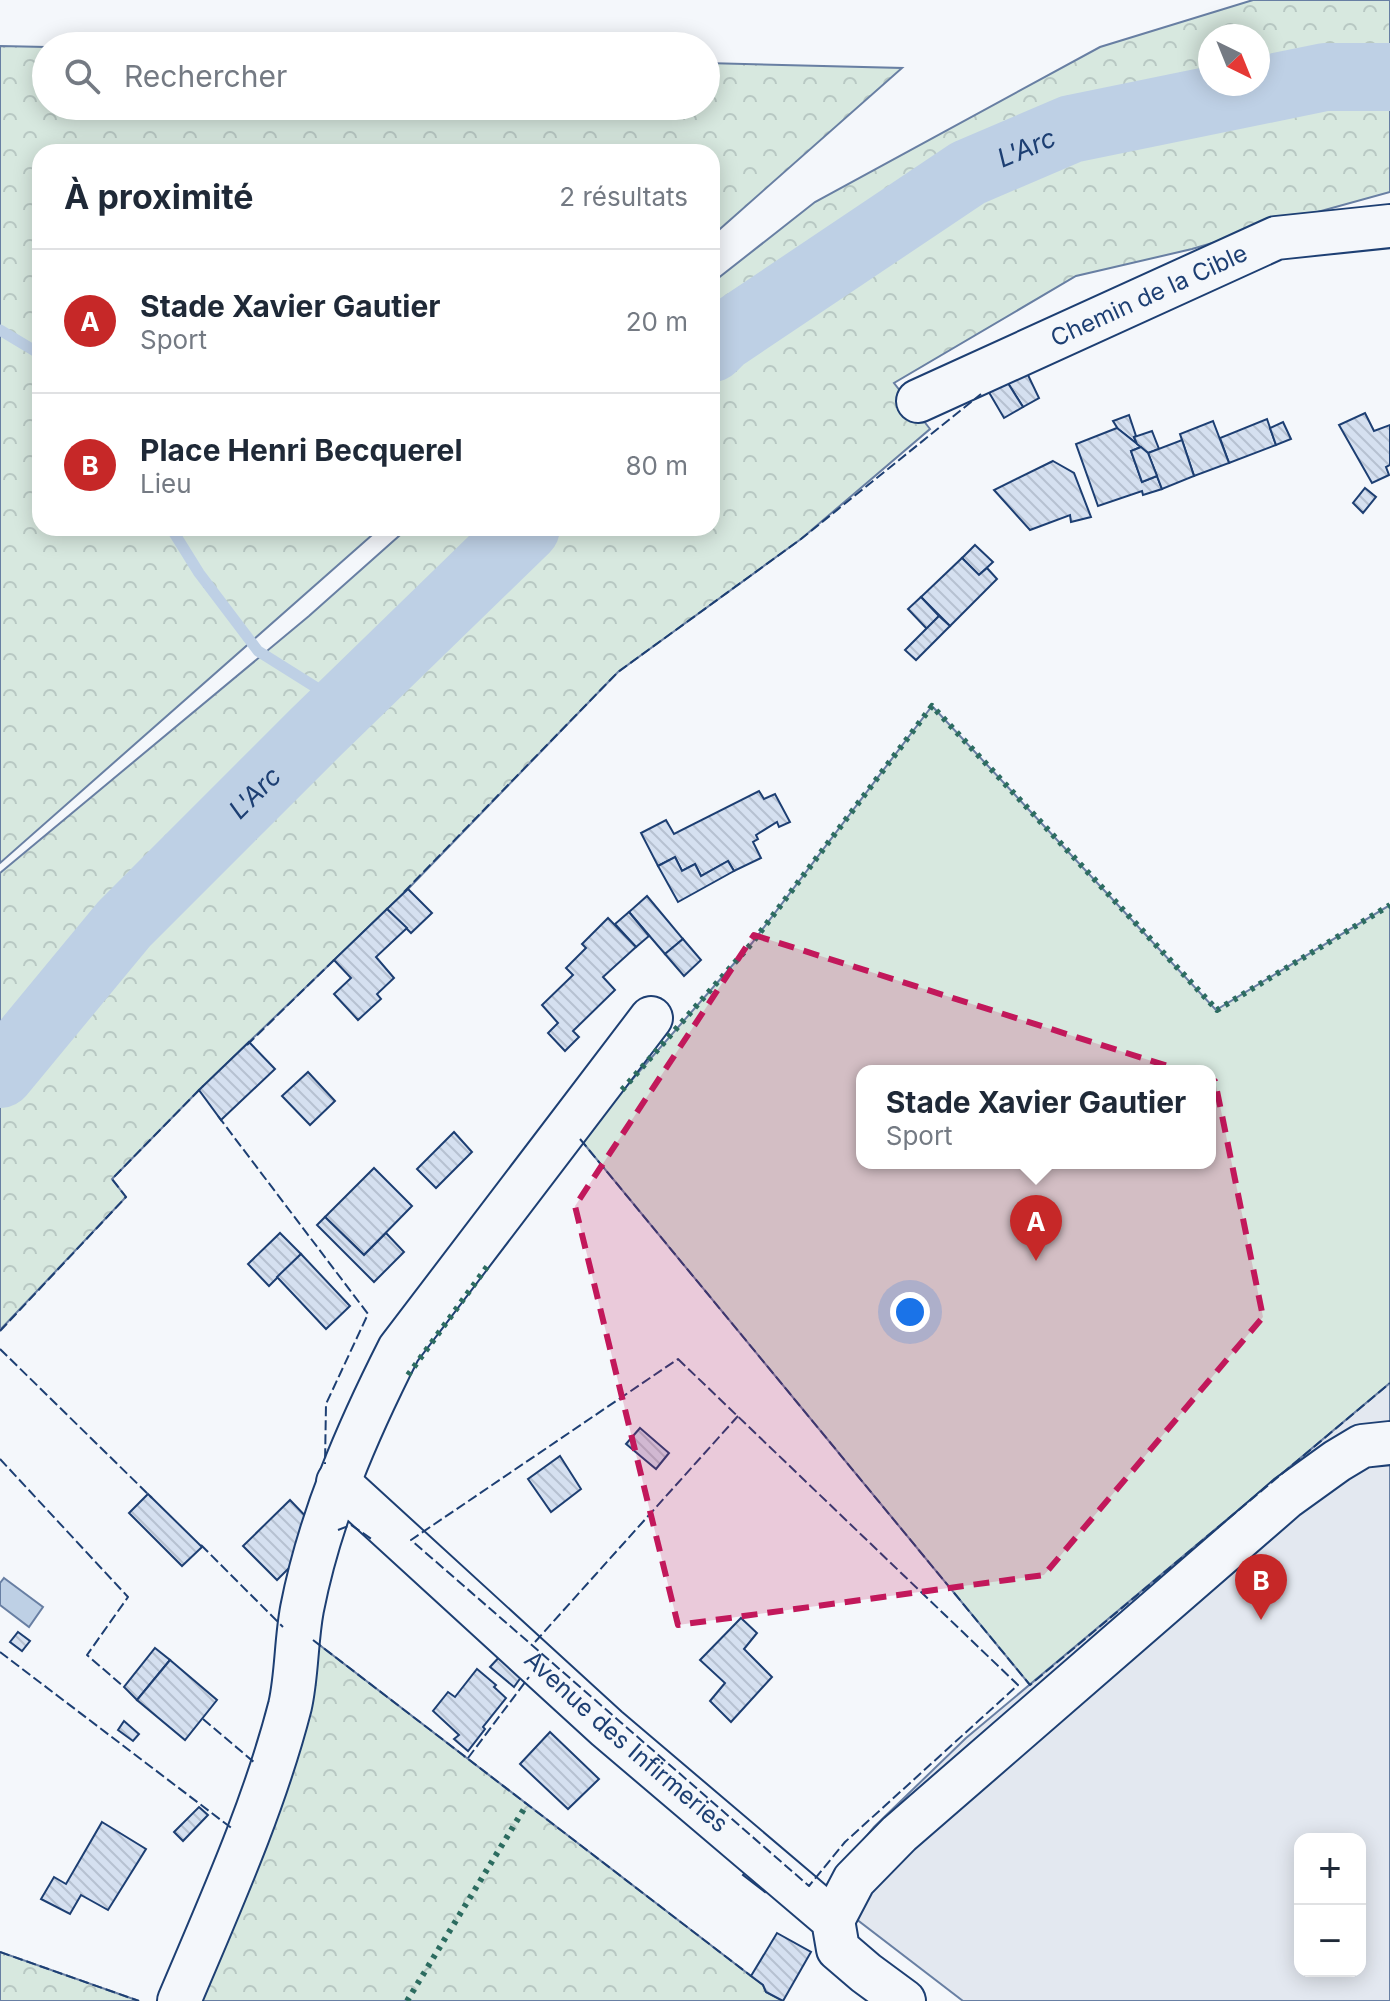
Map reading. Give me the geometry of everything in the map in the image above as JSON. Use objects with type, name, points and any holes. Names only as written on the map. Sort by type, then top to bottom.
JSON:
[{"type":"street","name":"Chemin de la Cible","points":[[918,401],[1276,238],[1390,226]]},
{"type":"street","points":[[179,2001],[237,1864],[267,1778],[290,1703],[302,1609],[326,1514],[370,1406],[399,1349],[651,1018]]},
{"type":"street","points":[[833,1920],[854,1880],[899,1834],[1287,1497],[1362,1446],[1390,1443]]},
{"type":"street","name":"Avenue des Infirmeries","points":[[338,1482],[607,1728],[833,1920],[838,1949],[904,2001]]},
{"type":"highlighted area","points":[[754,935],[1215,1081],[1263,1317],[1044,1575],[678,1625],[575,1206]]},
{"type":"green space","points":[[1253,0],[1390,0],[1390,192],[1192,249],[1076,276],[894,383],[930,429],[801,539],[618,672],[408,889],[199,1090],[112,1179],[126,1197],[0,1330],[0,873],[309,616],[399,536],[720,536],[720,277],[815,202],[1100,47]]},
{"type":"green space","points":[[0,46],[32,47],[32,120],[720,120],[720,63],[902,68],[720,229],[720,144],[32,144],[32,536],[371,536],[0,863]]},
{"type":"green space","points":[[932,706],[1216,1010],[1390,905],[1390,1383],[1030,1685],[580,1139],[752,943]]},
{"type":"green space","points":[[313,1640],[763,1985],[766,1992],[783,2001],[187,2001]]},
{"type":"green space","points":[[0,1952],[139,2001],[0,2001]]},
{"type":"shaded area","points":[[1390,1383],[1390,2001],[963,2001],[821,1892],[874,1827],[966,1738]]},
{"type":"water","points":[[4,1578],[43,1607],[29,1627],[0,1605],[0,1583]]},
{"type":"building","points":[[1027,373],[1039,398],[1023,407],[1006,380]]},
{"type":"building","points":[[1006,380],[1023,407],[1004,418],[987,389]]},
{"type":"building","points":[[1365,413],[1374,431],[1390,425],[1390,465],[1386,467],[1389,475],[1372,483],[1339,425]]},
{"type":"building","points":[[1129,415],[1136,436],[1137,444],[1113,421]]},
{"type":"building","points":[[1267,419],[1276,445],[1229,463],[1220,438]]},
{"type":"building","points":[[1213,421],[1229,463],[1194,476],[1180,434]]},
{"type":"building","points":[[1283,422],[1291,439],[1276,445],[1270,428]]},
{"type":"building","points":[[1117,428],[1141,447],[1131,451],[1142,482],[1157,476],[1162,489],[1143,495],[1142,491],[1098,506],[1076,444]]},
{"type":"building","points":[[1152,431],[1159,449],[1148,453],[1134,437]]},
{"type":"building","points":[[1182,440],[1194,476],[1162,489],[1148,453]]},
{"type":"building","points":[[1141,447],[1148,453],[1157,476],[1142,482],[1131,451]]},
{"type":"building","points":[[1053,461],[1074,473],[1091,517],[1071,522],[1070,515],[1030,530],[994,490]]},
{"type":"building","points":[[1365,488],[1376,497],[1363,513],[1353,503]]},
{"type":"building","points":[[975,545],[993,562],[979,575],[962,558]]},
{"type":"building","points":[[962,558],[979,575],[987,568],[997,579],[950,626],[921,597]]},
{"type":"building","points":[[921,597],[939,616],[927,629],[908,609]]},
{"type":"building","points":[[939,616],[950,626],[916,660],[905,650]]},
{"type":"building","points":[[759,791],[764,799],[775,794],[790,822],[779,827],[777,822],[756,835],[758,839],[753,842],[761,858],[734,871],[728,861],[701,876],[695,864],[682,871],[675,857],[658,866],[641,833],[666,820],[674,834]]},
{"type":"building","points":[[675,857],[682,871],[695,864],[701,876],[728,861],[734,871],[678,902],[658,866]]},
{"type":"building","points":[[408,889],[432,913],[411,933],[387,909]]},
{"type":"building","points":[[647,896],[683,939],[665,954],[629,912]]},
{"type":"building","points":[[387,909],[407,928],[376,957],[394,978],[377,994],[381,999],[358,1020],[334,994],[351,978],[334,960]]},
{"type":"building","points":[[629,912],[649,936],[636,947],[615,924]]},
{"type":"building","points":[[608,918],[636,947],[603,977],[615,990],[573,1031],[579,1037],[565,1051],[548,1033],[558,1023],[542,1005],[573,975],[566,968],[586,948],[582,944]]},
{"type":"building","points":[[683,939],[701,960],[684,976],[665,954]]},
{"type":"building","points":[[249,1042],[275,1069],[221,1120],[199,1090]]},
{"type":"building","points":[[308,1072],[335,1101],[310,1125],[282,1096]]},
{"type":"building","points":[[454,1132],[472,1152],[436,1188],[417,1169]]},
{"type":"building","points":[[374,1168],[412,1206],[364,1255],[325,1217]]},
{"type":"building","points":[[325,1217],[364,1255],[386,1233],[404,1252],[374,1282],[317,1225]]},
{"type":"building","points":[[280,1233],[301,1254],[269,1286],[248,1264]]},
{"type":"building","points":[[301,1254],[350,1306],[326,1329],[277,1277]]},
{"type":"building","points":[[640,1428],[669,1453],[656,1469],[626,1444]]},
{"type":"building","points":[[560,1456],[581,1489],[551,1512],[528,1479]]},
{"type":"building","points":[[148,1494],[202,1547],[182,1566],[129,1513]]},
{"type":"building","points":[[290,1500],[313,1524],[295,1562],[277,1580],[243,1546]]},
{"type":"building","points":[[741,1618],[757,1633],[744,1649],[772,1677],[731,1722],[710,1701],[725,1683],[700,1660]]},
{"type":"building","points":[[18,1632],[30,1641],[22,1651],[10,1642]]},
{"type":"building","points":[[155,1648],[170,1660],[137,1700],[124,1687]]},
{"type":"building","points":[[503,1653],[524,1673],[514,1687],[490,1667]]},
{"type":"building","points":[[170,1660],[217,1700],[185,1740],[137,1700]]},
{"type":"building","points":[[477,1669],[506,1698],[468,1751],[454,1739],[459,1735],[433,1711],[448,1692],[455,1697]]},
{"type":"building","points":[[124,1721],[139,1734],[133,1741],[118,1730]]},
{"type":"building","points":[[550,1732],[599,1779],[568,1809],[520,1764]]},
{"type":"building","points":[[199,1807],[208,1815],[183,1841],[174,1832]]},
{"type":"building","points":[[102,1822],[146,1849],[108,1910],[81,1895],[70,1914],[41,1899],[54,1877],[66,1884]]},
{"type":"building","points":[[751,1865],[772,1882],[765,1892],[743,1875]]},
{"type":"building","points":[[777,1933],[811,1952],[783,2001],[766,1992],[763,1985],[751,1976]]},
{"type":"waterway","name":"L'Arc","points":[[720,340],[968,173],[1071,129],[1325,77],[1390,77]]},
{"type":"waterway","points":[[0,330],[32,349]]},
{"type":"waterway","points":[[176,536],[199,573],[258,651],[344,705]]},
{"type":"waterway","name":"L'Arc","points":[[0,1074],[124,924],[518,536]]},
{"type":"hedge","points":[[622,1090],[752,943],[932,706],[1217,1010],[1390,905]]},
{"type":"hedge","points":[[408,1375],[489,1264]]},
{"type":"hedge","points":[[407,2001],[527,1804]]},
{"type":"fence","points":[[404,892],[618,672],[801,539],[981,394]]},
{"type":"fence","points":[[247,1045],[335,959]]},
{"type":"fence","points":[[0,1331],[126,1197],[112,1179],[203,1086]]},
{"type":"fence","points":[[218,1116],[368,1314],[326,1404],[325,1464]]},
{"type":"fence","points":[[580,1139],[1030,1685],[1390,1383]]},
{"type":"fence","points":[[0,1349],[152,1498]]},
{"type":"fence","points":[[678,1359],[1018,1685],[845,1842],[809,1886],[411,1540],[678,1359]]},
{"type":"fence","points":[[535,1642],[738,1416]]},
{"type":"fence","points":[[0,1459],[128,1597],[87,1655],[124,1687]]},
{"type":"fence","points":[[338,1530],[351,1525],[373,1540]]},
{"type":"fence","points":[[201,1545],[283,1627]]},
{"type":"fence","points":[[313,1640],[751,1976]]},
{"type":"fence","points":[[0,1652],[234,1830]]},
{"type":"fence","points":[[468,1758],[529,1677]]},
{"type":"fence","points":[[203,1719],[255,1763]]},
{"type":"fence","points":[[0,1952],[139,2001]]},
{"type":"place","name":"Stade Xavier Gautier","points":[[1036,1261]]},
{"type":"place","name":"Place Henri Becquerel","points":[[1261,1620]]}]
